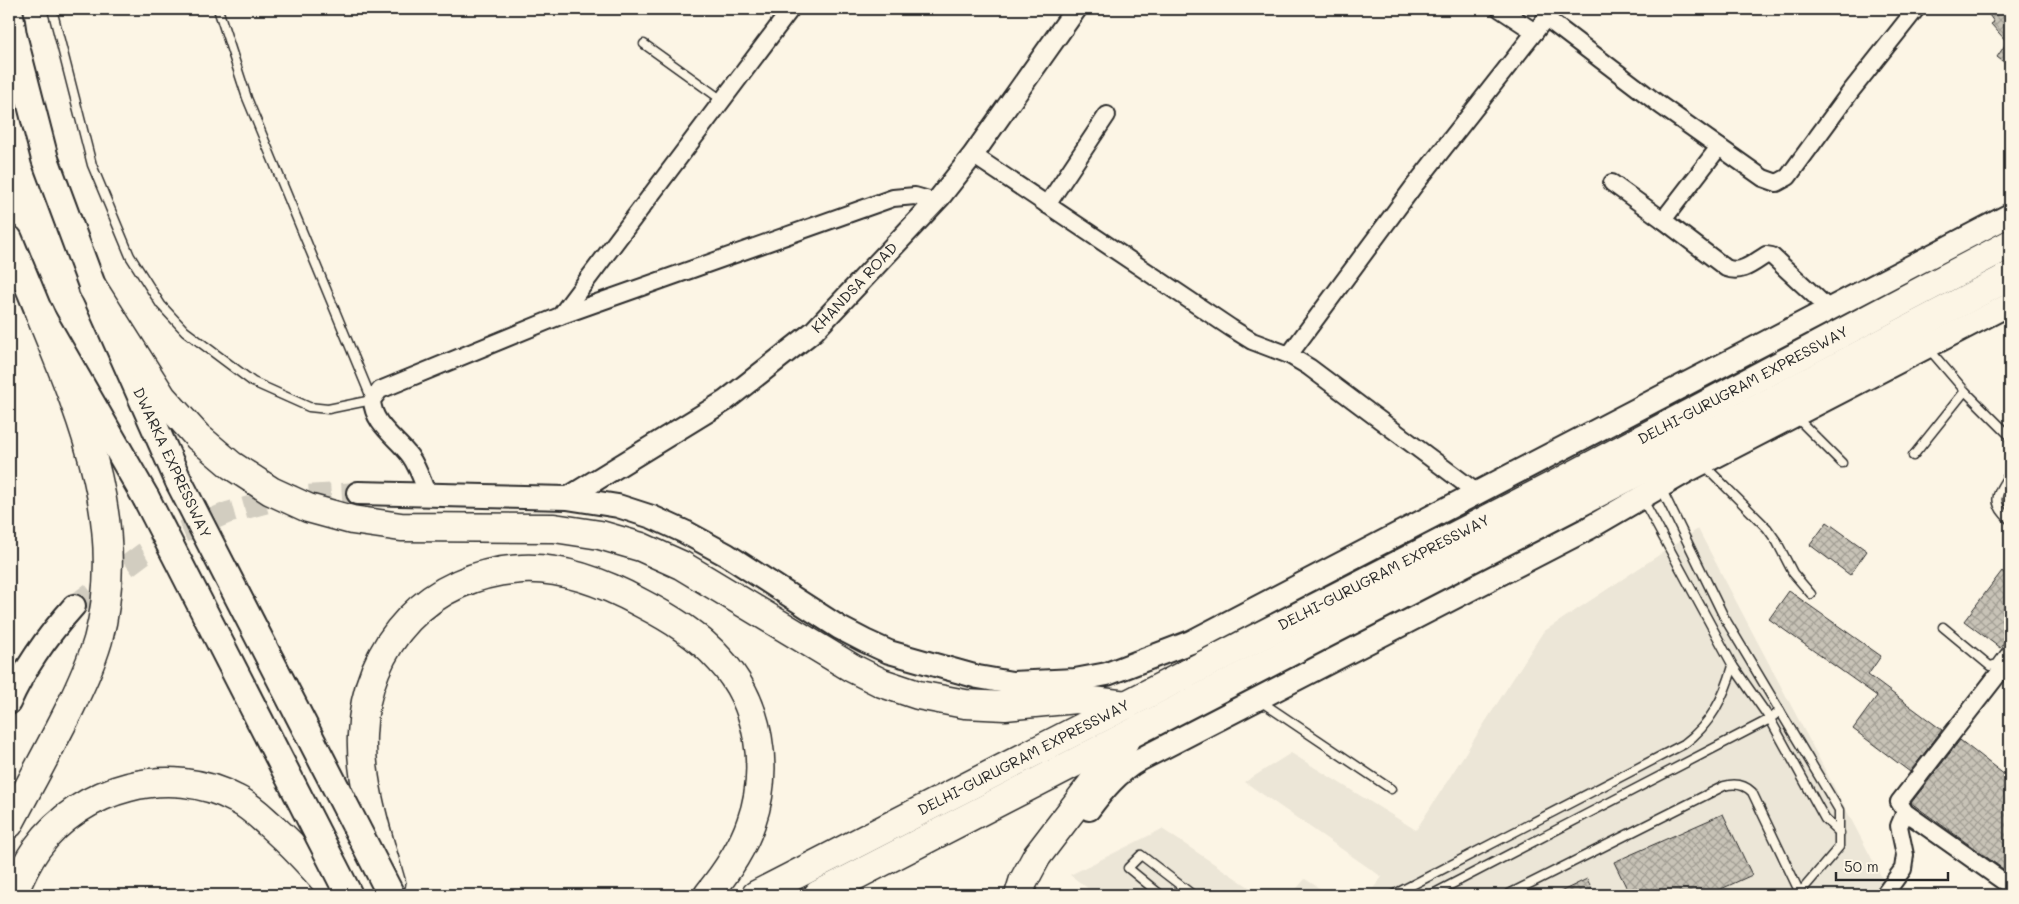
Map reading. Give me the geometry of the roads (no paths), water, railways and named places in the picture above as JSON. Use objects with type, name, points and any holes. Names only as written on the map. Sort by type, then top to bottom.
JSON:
[{"type":"highway","name":"DWARKA EXPRESSWAY","points":[[9,9],[13,35],[45,159],[93,288],[179,482],[393,895]]},
{"type":"highway","points":[[9,239],[74,398],[99,477],[109,562],[106,599],[98,641],[82,683],[55,739],[9,824]]},
{"type":"highway","name":"DELHI-GURUGRAM EXPRESSWAY","points":[[756,895],[1581,472],[2010,244]]},
{"type":"highway","name":"DELHI-GURUGRAM EXPRESSWAY","points":[[818,895],[1560,512],[2010,276]]},
{"type":"highway","points":[[93,288],[162,397],[198,437],[231,465],[271,491],[308,508],[352,520],[401,527],[554,528],[600,535],[641,547],[681,565],[852,668],[882,682],[918,695],[965,704],[1005,706],[1076,699],[1127,705]]},
{"type":"highway","points":[[39,312],[146,498],[349,895]]},
{"type":"highway","points":[[393,895],[377,834],[362,753],[366,699],[379,662],[388,646],[409,618],[437,596],[457,584],[476,577],[523,569],[569,574],[626,594],[687,630],[722,661],[744,695],[756,728],[759,747],[759,785],[751,824],[741,846],[722,879],[708,895]]},
{"type":"highway","points":[[1019,895],[1030,869],[1052,835],[1130,734]]},
{"type":"highway","points":[[13,895],[26,866],[37,848],[52,831],[75,811],[101,796],[128,787],[152,782],[201,785],[238,799],[290,843],[337,895]]},
{"type":"main road","points":[[358,493],[567,498],[618,506],[652,517],[685,532],[727,555],[840,628],[888,652],[978,678],[1012,683],[1075,680],[1107,674],[1190,642],[2010,215]]},
{"type":"main road","points":[[1030,869],[1046,861],[1055,853],[1104,790],[1130,766],[1589,528],[1702,463],[2010,304]]},
{"type":"main road","points":[[9,703],[36,653],[54,628],[74,606]]},
{"type":"street","points":[[560,316],[790,9]]},
{"type":"street","name":"KHANDSA ROAD","points":[[567,498],[725,401],[814,331],[936,202],[973,155],[1076,9]]},
{"type":"street","points":[[1500,9],[1535,32]]},
{"type":"street","points":[[1289,355],[1414,186],[1550,14],[1660,105],[1762,178],[1777,183],[1785,180],[1851,91],[1916,9]]},
{"type":"street","points":[[1047,205],[1107,115]]},
{"type":"street","points":[[1663,220],[1718,147]]},
{"type":"street","points":[[973,155],[1245,337],[1262,346],[1289,355],[1309,367],[1476,492]]},
{"type":"street","points":[[1612,183],[1726,268],[1733,271],[1742,270],[1766,255],[1772,256],[1829,309]]},
{"type":"street","points":[[428,495],[411,457],[376,420],[372,409],[372,400],[380,390],[560,316],[893,198],[915,196],[936,202]]},
{"type":"street","points":[[2010,659],[1900,798],[1899,802],[1905,812],[2010,886]]},
{"type":"street","points":[[1884,895],[1902,869],[1905,855],[1899,826],[1905,812]]},
{"type":"lane","points":[[52,9],[92,165],[130,256],[160,305],[185,331],[252,382],[309,407],[328,409],[372,400],[247,98],[218,9]]},
{"type":"lane","points":[[644,44],[722,100]]},
{"type":"lane","points":[[1927,347],[1965,391],[2010,436]]},
{"type":"lane","points":[[1913,456],[1965,391]]},
{"type":"lane","points":[[1794,416],[1842,463]]},
{"type":"lane","points":[[1702,463],[1767,528],[1777,542],[1793,573],[1811,594]]},
{"type":"lane","points":[[2010,473],[1996,495],[1997,502],[2010,520]]},
{"type":"lane","points":[[1651,492],[1733,666],[1770,719],[1825,819],[1840,833]]},
{"type":"lane","points":[[1507,895],[1733,783],[1746,787],[1752,792],[1799,894],[1837,850],[1840,842],[1839,810],[1651,492]]},
{"type":"lane","points":[[1942,627],[1990,666],[1997,664],[2010,646]]},
{"type":"lane","points":[[1394,895],[1684,744],[1703,728],[1711,718],[1726,689],[1733,666]]},
{"type":"lane","points":[[1257,699],[1391,789]]},
{"type":"lane","points":[[1431,895],[1770,719],[1780,711]]},
{"type":"lane","points":[[1161,895],[1128,868],[1142,855],[1193,895]]},
{"type":"tunnel","points":[[74,606],[143,554],[178,534],[227,513],[286,497],[358,493]]}]
